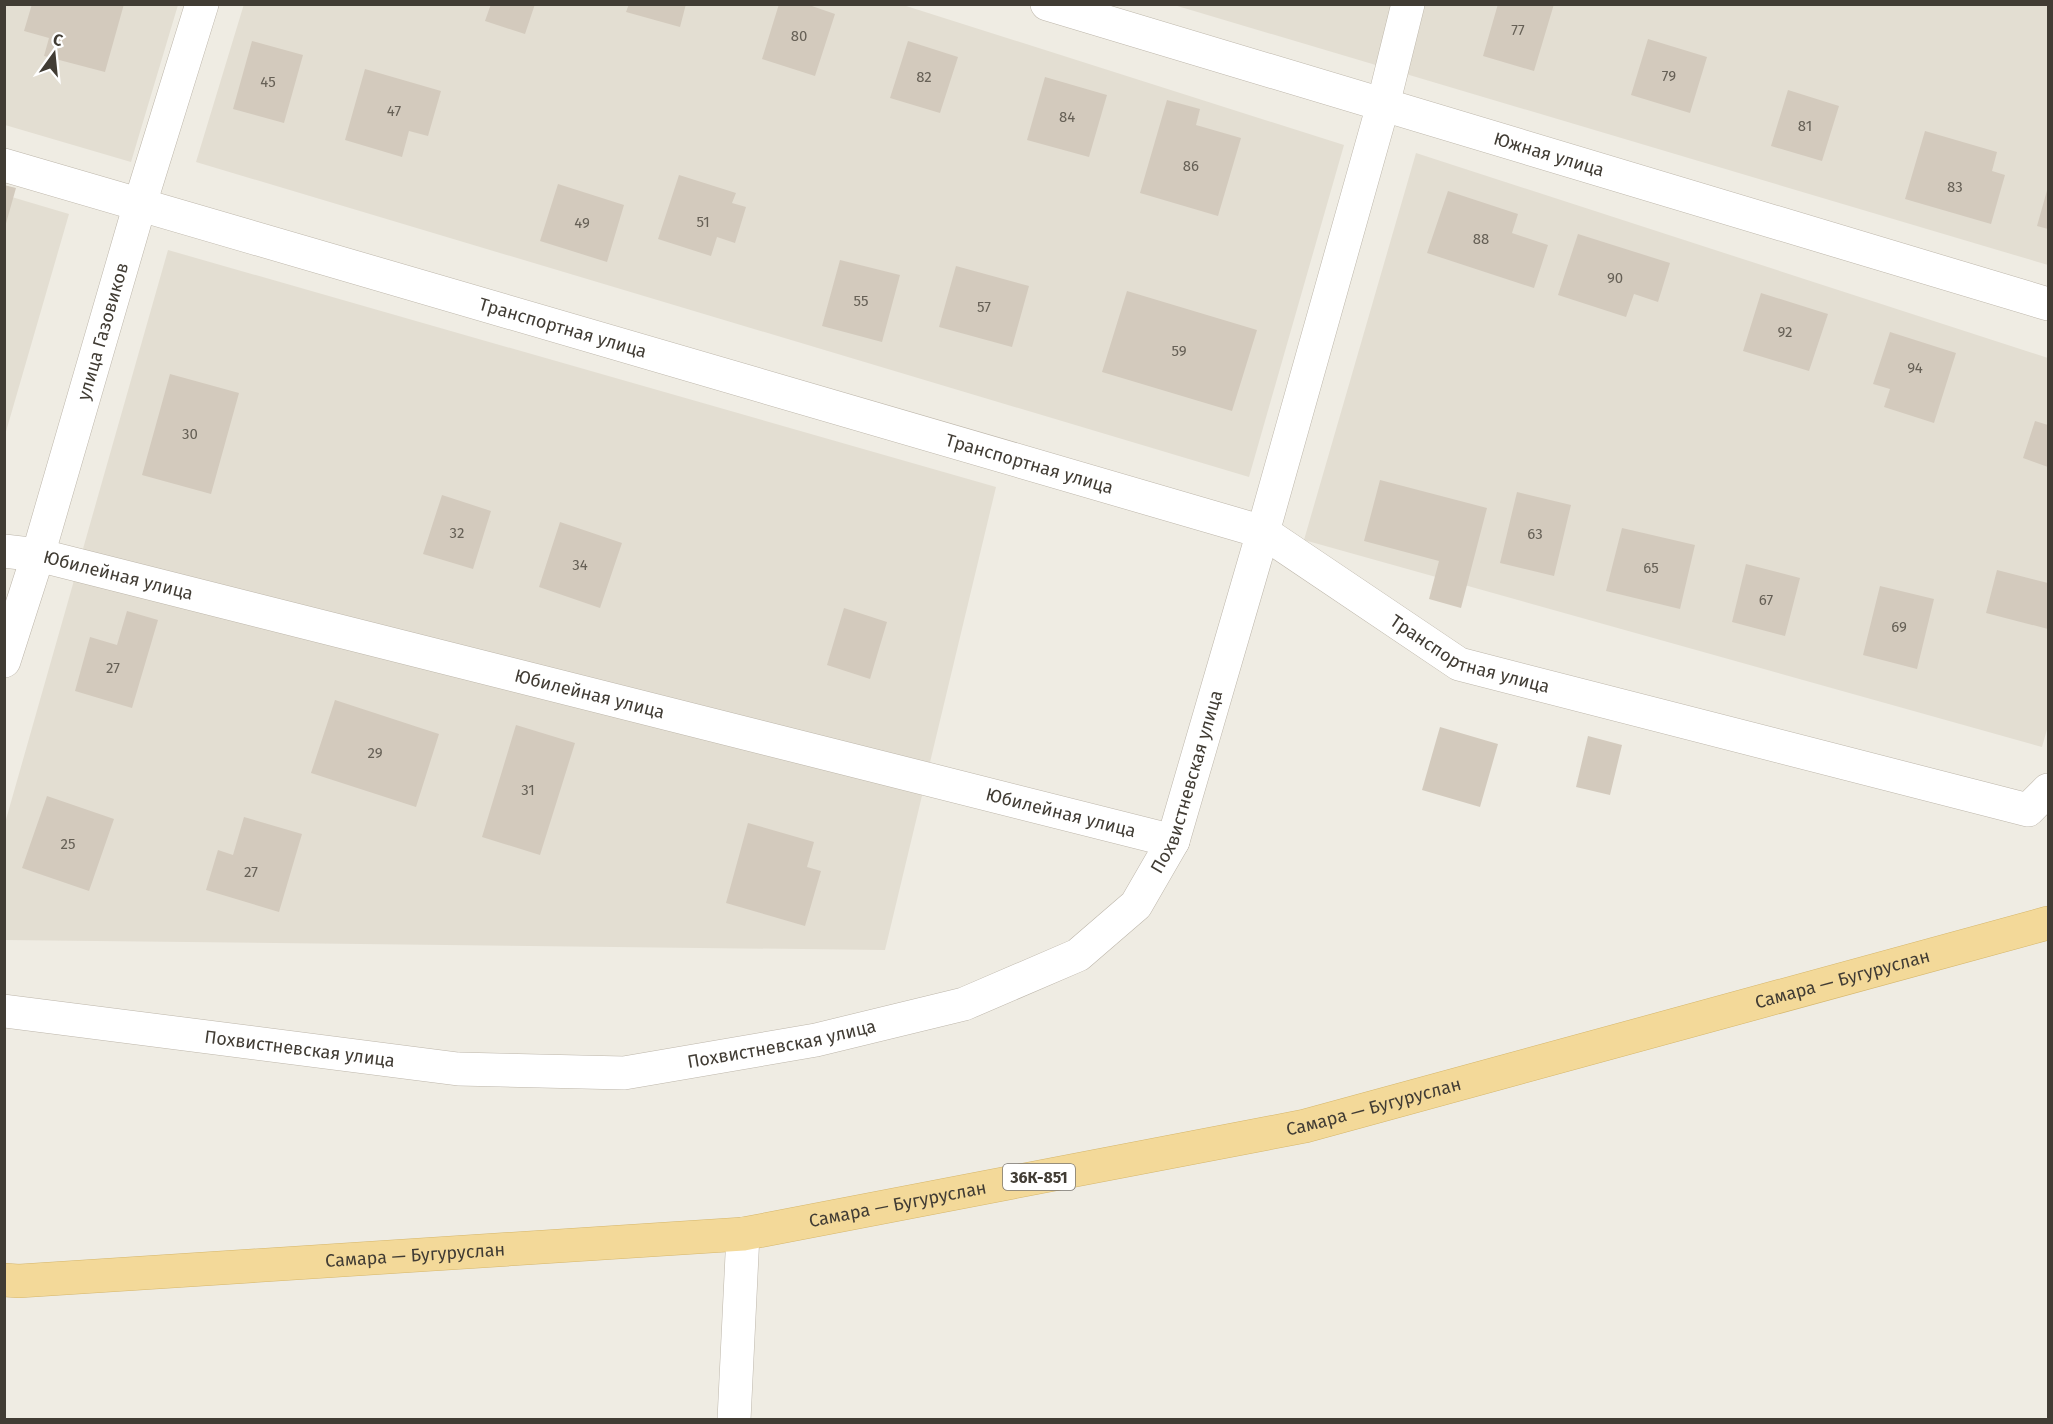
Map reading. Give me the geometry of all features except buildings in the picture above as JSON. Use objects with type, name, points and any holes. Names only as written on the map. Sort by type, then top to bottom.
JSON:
[{"type":"main road","name":"Самара — Бугуруслан","points":[[4,1280],[19,1281],[743,1234],[1305,1126],[2049,923]]},
{"type":"street","name":"улица Газовиков","points":[[4,661],[38,555],[140,204],[202,4]]},
{"type":"street","name":"Южная улица","points":[[1047,4],[2049,304]]},
{"type":"street","name":"Похвистневская улица","points":[[4,1011],[458,1069],[624,1073],[816,1041],[964,1004],[1078,955],[1136,904],[1173,841],[1383,105],[1408,4]]},
{"type":"street","name":"Транспортная улица","points":[[4,165],[1263,532],[1459,664],[2038,800]]},
{"type":"street","name":"Юбилейная улица","points":[[4,551],[38,555],[1173,841]]},
{"type":"street","points":[[734,1419],[743,1234]]},
{"type":"shaded area","points":[[244,4],[903,5],[1344,145],[1249,477],[196,162]]},
{"type":"shaded area","points":[[4,5],[178,5],[131,162],[5,125]]},
{"type":"shaded area","points":[[1174,5],[2048,5],[2048,265]]},
{"type":"shaded area","points":[[1416,153],[2048,358],[2048,726],[2042,747],[1304,540]]},
{"type":"shaded area","points":[[5,195],[69,214],[5,435]]},
{"type":"shaded area","points":[[168,250],[996,487],[885,950],[5,940],[5,823]]}]
